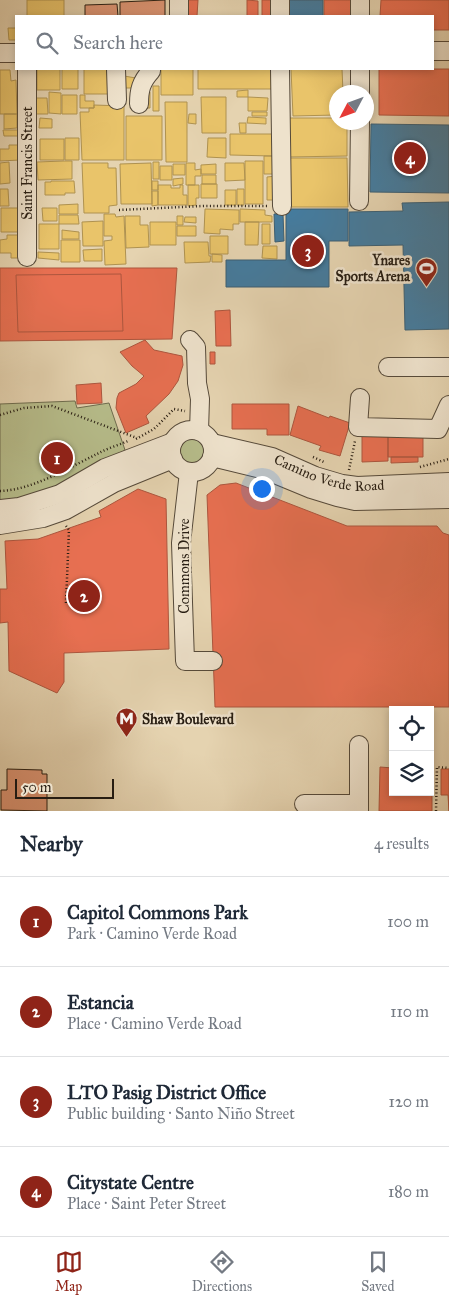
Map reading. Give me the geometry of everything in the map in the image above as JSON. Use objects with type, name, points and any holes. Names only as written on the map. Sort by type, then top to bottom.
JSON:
[{"type":"street","points":[[179,0],[179,15]]},
{"type":"street","points":[[280,0],[280,15]]},
{"type":"street","points":[[360,0],[360,15]]},
{"type":"street","points":[[434,51],[449,51]]},
{"type":"street","points":[[0,53],[15,53]]},
{"type":"street","name":"Saint Francis Street","points":[[27,70],[27,257]]},
{"type":"street","points":[[116,70],[117,100]]},
{"type":"street","points":[[139,104],[139,92],[143,80],[151,70]]},
{"type":"street","points":[[280,70],[282,206]]},
{"type":"street","points":[[360,70],[360,85]]},
{"type":"street","points":[[359,201],[360,130]]},
{"type":"street","points":[[190,340],[196,347],[197,383],[200,399],[199,430]]},
{"type":"street","points":[[388,367],[449,367]]},
{"type":"street","points":[[360,398],[358,427],[438,428],[449,405]]},
{"type":"street","points":[[193,429],[199,430],[204,433],[212,450],[209,464],[196,472],[189,472],[179,468],[173,460],[171,454],[173,442],[181,432],[193,429]]},
{"type":"street","points":[[0,509],[26,505],[60,494],[105,468],[173,442]]},
{"type":"street","name":"Camino Verde Road","points":[[212,450],[272,457],[316,476],[342,484],[357,486],[449,482]]},
{"type":"street","name":"Camino Verde Road","points":[[212,450],[312,489],[355,501],[446,501]]},
{"type":"street","points":[[0,526],[43,518],[66,510],[114,483],[173,460]]},
{"type":"street","name":"Commons Drive","points":[[189,472],[174,553],[185,661],[213,661]]},
{"type":"street","points":[[304,804],[359,808],[360,745]]},
{"type":"path","points":[[119,210],[203,206],[282,206]]},
{"type":"path","points":[[0,415],[24,408],[52,406],[67,410],[137,438],[101,451],[69,469],[40,482],[0,491]]},
{"type":"path","points":[[348,471],[358,427]]},
{"type":"path","points":[[66,525],[69,530],[66,604]]},
{"type":"path","points":[[436,811],[437,767],[449,768]]},
{"type":"green space","points":[[75,401],[77,408],[109,403],[125,450],[98,468],[66,485],[32,497],[0,502],[0,404]]},
{"type":"green space","points":[[192,435],[202,439],[206,449],[202,459],[192,463],[182,459],[178,449],[182,439]]},
{"type":"building: Homes","points":[[27,0],[64,0],[64,15],[27,15]]},
{"type":"building: Homes","points":[[8,28],[15,28],[15,40],[9,40]]},
{"type":"building: Homes","points":[[0,70],[10,70],[11,81],[16,80],[17,114],[0,114]]},
{"type":"building: Homes","points":[[37,70],[60,70],[60,90],[37,90]]},
{"type":"building: Homes","points":[[62,70],[78,70],[78,89],[62,89]]},
{"type":"building: Homes","points":[[84,70],[109,70],[109,94],[84,94]]},
{"type":"building: Homes","points":[[161,70],[193,70],[193,95],[161,95]]},
{"type":"building: Homes","points":[[198,70],[278,70],[278,89],[198,89]]},
{"type":"building: Homes","points":[[291,70],[342,70],[343,85],[329,85],[329,115],[293,116]]},
{"type":"building: Homes","points":[[124,76],[136,78],[136,88],[124,88]]},
{"type":"building: Homes","points":[[153,86],[159,86],[159,111],[153,111]]},
{"type":"building: Homes","points":[[248,90],[248,97],[237,97],[237,91]]},
{"type":"building: Homes","points":[[49,92],[61,93],[61,114],[49,113]]},
{"type":"building: Homes","points":[[145,92],[150,92],[150,108],[145,108]]},
{"type":"building: Homes","points":[[62,95],[77,95],[77,114],[62,114]]},
{"type":"building: Homes","points":[[80,95],[85,95],[85,101],[94,101],[94,108],[80,108]]},
{"type":"building: Homes","points":[[201,97],[226,97],[226,133],[202,133]]},
{"type":"building: Homes","points":[[248,97],[268,98],[267,111],[248,111]]},
{"type":"building: Homes","points":[[34,98],[47,98],[48,114],[34,114]]},
{"type":"building: Homes","points":[[165,102],[187,102],[187,162],[166,162]]},
{"type":"building: Homes","points":[[94,105],[124,106],[124,160],[82,160],[80,112],[89,112],[89,108],[94,108]]},
{"type":"building: Homes","points":[[252,112],[267,112],[267,116],[252,116]]},
{"type":"building: Homes","points":[[4,114],[17,114],[17,128],[4,129]]},
{"type":"building: Homes","points":[[189,114],[196,114],[196,124],[188,123]]},
{"type":"building: Homes","points":[[126,116],[162,116],[162,160],[126,160]]},
{"type":"building: Homes","points":[[248,117],[266,118],[266,124],[247,123]]},
{"type":"building: Homes","points":[[40,118],[52,119],[52,128],[39,128]]},
{"type":"building: Homes","points":[[285,118],[329,118],[329,130],[347,130],[347,156],[286,157]]},
{"type":"building: Homes","points":[[239,123],[246,123],[246,133],[240,133]]},
{"type":"building: Homes","points":[[3,130],[19,130],[19,136],[4,136]]},
{"type":"building: Homes","points":[[230,134],[273,134],[273,156],[230,155]]},
{"type":"building: Homes","points":[[65,138],[79,138],[79,160],[65,160]]},
{"type":"building: Homes","points":[[208,138],[226,138],[226,158],[207,157]]},
{"type":"building: Homes","points":[[40,139],[64,139],[64,160],[40,160]]},
{"type":"building: Homes","points":[[9,145],[20,145],[20,160],[0,161],[0,149],[9,149]]},
{"type":"building: Homes","points":[[264,156],[275,156],[275,174],[264,174]]},
{"type":"building: Homes","points":[[284,158],[347,158],[348,207],[285,207]]},
{"type":"building: Homes","points":[[72,161],[72,179],[38,180],[37,162]]},
{"type":"building: Homes","points":[[245,161],[263,161],[263,204],[245,204]]},
{"type":"building: Homes","points":[[9,162],[10,183],[0,184],[0,163]]},
{"type":"building: Homes","points":[[153,162],[159,162],[159,179],[153,179]]},
{"type":"building: Homes","points":[[82,163],[108,163],[108,168],[116,168],[117,205],[109,206],[109,213],[84,213]]},
{"type":"building: Homes","points":[[151,163],[152,204],[121,204],[120,164]]},
{"type":"building: Homes","points":[[186,163],[195,163],[195,170],[201,169],[201,176],[195,176],[195,185],[186,185]]},
{"type":"building: Homes","points":[[225,163],[244,163],[245,180],[225,181]]},
{"type":"building: Homes","points":[[173,164],[185,164],[185,175],[173,175]]},
{"type":"building: Homes","points":[[216,164],[216,174],[201,174],[201,165]]},
{"type":"building: Homes","points":[[160,166],[172,166],[172,180],[160,180]]},
{"type":"building: Homes","points":[[202,175],[216,175],[216,184],[202,184]]},
{"type":"building: Homes","points":[[276,176],[277,200],[267,200],[267,177]]},
{"type":"building: Homes","points":[[183,178],[183,184],[173,186],[173,179]]},
{"type":"building: Homes","points":[[74,181],[75,193],[45,195],[45,182]]},
{"type":"building: Homes","points":[[152,181],[158,181],[158,190],[152,190]]},
{"type":"building: Homes","points":[[201,184],[217,184],[217,198],[201,198]]},
{"type":"building: Homes","points":[[158,185],[171,185],[171,188],[180,188],[180,185],[183,185],[183,195],[187,195],[187,205],[158,205]]},
{"type":"building: Homes","points":[[188,185],[199,185],[199,198],[196,198],[196,205],[188,206]]},
{"type":"building: Homes","points":[[0,189],[8,189],[9,206],[0,206]]},
{"type":"building: Homes","points":[[237,189],[244,189],[244,205],[237,205]]},
{"type":"building: Homes","points":[[225,190],[236,190],[236,205],[225,205]]},
{"type":"building: Homes","points":[[152,191],[158,191],[158,205],[152,206]]},
{"type":"building: Homes","points":[[78,204],[78,214],[59,214],[59,205]]},
{"type":"building: Homes","points":[[1,208],[22,208],[22,232],[1,232]]},
{"type":"building: Homes","points":[[42,208],[57,208],[57,221],[43,221]]},
{"type":"building: Homes","points":[[205,209],[239,210],[239,224],[233,224],[233,230],[220,229],[220,234],[204,233]]},
{"type":"building: Homes","points":[[240,209],[265,210],[265,215],[272,216],[272,222],[240,222]]},
{"type":"building: Homes","points":[[104,214],[115,214],[116,217],[124,216],[126,264],[105,265],[104,241],[112,240],[112,236],[104,236]]},
{"type":"building: Homes","points":[[59,215],[78,215],[79,224],[59,224]]},
{"type":"building: Homes","points":[[125,216],[140,216],[140,225],[148,225],[149,247],[126,248]]},
{"type":"building: Homes","points":[[177,216],[183,216],[183,225],[177,225]]},
{"type":"building: Homes","points":[[185,217],[196,217],[196,223],[184,222]]},
{"type":"building: Homes","points":[[103,221],[103,246],[83,246],[82,222]]},
{"type":"building: Homes","points":[[150,222],[176,222],[176,245],[150,245]]},
{"type":"building: Homes","points":[[245,222],[259,222],[258,245],[245,245]]},
{"type":"building: Homes","points":[[39,224],[59,224],[59,249],[39,249]]},
{"type":"building: Homes","points":[[262,224],[270,224],[270,244],[262,244]]},
{"type":"building: Homes","points":[[177,226],[196,226],[196,236],[177,236]]},
{"type":"building: Homes","points":[[62,230],[79,232],[79,239],[62,239]]},
{"type":"building: Homes","points":[[7,235],[22,235],[23,258],[11,258],[11,253],[0,253],[0,240],[7,239]]},
{"type":"building: Homes","points":[[210,236],[228,236],[228,254],[210,254]]},
{"type":"building: Homes","points":[[61,240],[80,240],[80,262],[61,262]]},
{"type":"building: Homes","points":[[184,242],[208,242],[209,256],[211,256],[210,262],[185,263]]},
{"type":"building: Homes","points":[[263,246],[277,246],[277,259],[262,258]]},
{"type":"building: Homes","points":[[102,249],[102,261],[84,261],[83,250]]},
{"type":"building: Homes","points":[[38,252],[59,253],[59,260],[38,258]]},
{"type":"building: Homes","points":[[212,254],[222,255],[222,262],[212,262]]},
{"type":"building: Shops","points":[[187,0],[198,0],[197,15],[187,15]]},
{"type":"building: Shops","points":[[247,0],[258,1],[258,15],[247,15]]},
{"type":"building: Shops","points":[[262,0],[276,0],[276,15],[262,15]]},
{"type":"building: Shops","points":[[324,0],[352,0],[351,15],[324,15]]},
{"type":"building: Shops","points":[[381,0],[449,0],[449,30],[434,30],[434,15],[380,15]]},
{"type":"building: Shops","points":[[449,69],[449,116],[379,115],[379,70]]},
{"type":"building: Shops","points":[[0,268],[177,268],[172,339],[0,341]]},
{"type":"building: Shops","points":[[121,274],[123,331],[18,332],[16,275]]},
{"type":"building: Shops","points":[[230,310],[231,346],[216,346],[215,311]]},
{"type":"building: Shops","points":[[145,340],[154,350],[182,356],[183,365],[178,381],[169,394],[146,416],[149,423],[126,433],[116,408],[117,398],[119,393],[136,384],[144,376],[120,352]]},
{"type":"building: Shops","points":[[210,352],[215,352],[215,364],[210,364]]},
{"type":"building: Shops","points":[[101,383],[102,403],[77,404],[76,385]]},
{"type":"building: Shops","points":[[232,404],[289,404],[289,435],[267,435],[267,429],[232,429]]},
{"type":"building: Shops","points":[[298,406],[329,418],[330,416],[350,423],[340,456],[319,450],[321,446],[290,435]]},
{"type":"building: Shops","points":[[362,429],[388,429],[388,461],[362,462]]},
{"type":"building: Shops","points":[[388,429],[423,429],[423,457],[388,457]]},
{"type":"building: Shops","points":[[391,457],[418,457],[418,462],[391,463]]},
{"type":"building: Shops","points":[[236,483],[347,526],[437,526],[443,533],[449,535],[449,707],[215,707],[207,495],[220,485]]},
{"type":"building: Shops","points":[[138,489],[166,499],[169,649],[64,653],[64,682],[57,693],[9,671],[8,622],[0,623],[0,589],[7,589],[5,541],[38,539],[101,517],[99,511]]},
{"type":"building: Shops","points":[[380,767],[389,768],[389,796],[432,796],[432,811],[379,811]]},
{"type":"building: Shops","points":[[441,769],[449,769],[449,811],[448,795],[441,795]]},
{"type":"building: Public","points":[[286,0],[323,0],[323,15],[286,15]]},
{"type":"building: Public","points":[[374,124],[449,125],[449,193],[370,192],[371,130],[374,130]]},
{"type":"building: Public","name":"Ynares Sports Arena","points":[[449,202],[449,329],[405,330],[403,245],[349,246],[349,212],[403,211],[402,203]]},
{"type":"building: Public","points":[[286,209],[348,209],[348,241],[329,241],[329,287],[226,287],[226,260],[286,260]]},
{"type":"building: Public","points":[[274,214],[283,214],[284,241],[275,242]]},
{"type":"building: Other","points":[[165,0],[165,15],[120,15],[120,2]]},
{"type":"building: Other","points":[[117,4],[118,15],[85,15],[85,5]]},
{"type":"building: Other","points":[[7,769],[42,770],[42,774],[47,774],[47,811],[1,810],[1,790],[7,790]]},
{"type":"place","name":"Citystate Centre","points":[[410,158]]},
{"type":"place","name":"LTO Pasig District Office","points":[[308,251]]},
{"type":"place","name":"Ynares Sports Arena","points":[[426,287]]},
{"type":"place","name":"Capitol Commons Park","points":[[57,458]]},
{"type":"place","name":"Estancia","points":[[84,596]]},
{"type":"place","name":"Shaw Boulevard","points":[[126,738]]}]
